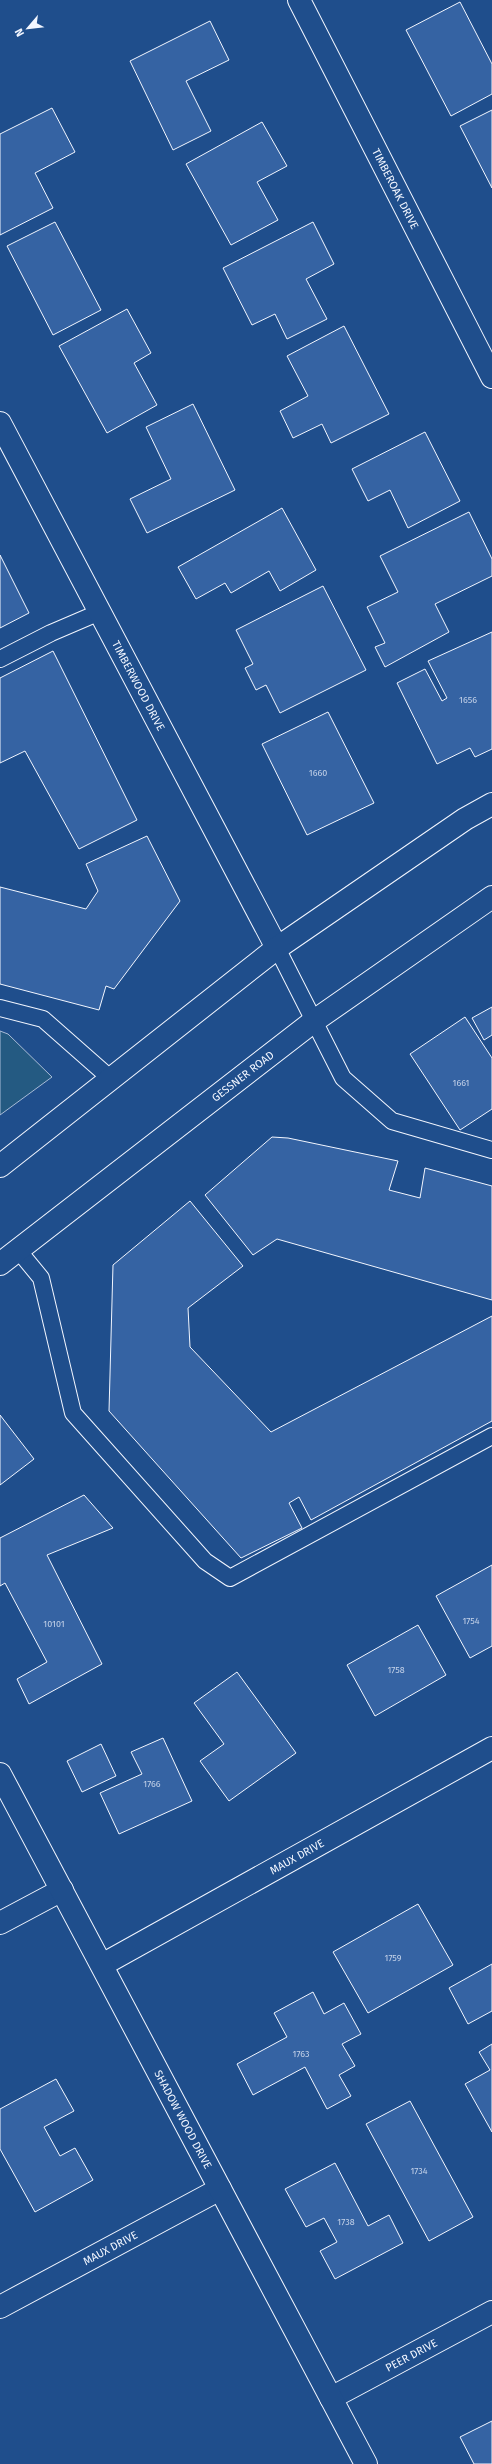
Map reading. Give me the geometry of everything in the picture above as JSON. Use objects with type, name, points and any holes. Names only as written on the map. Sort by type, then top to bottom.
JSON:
[{"type":"street","name":"TIMBEROAK DRIVE","points":[[299,0],[492,377]]},
{"type":"street","name":"TIMBERWOOD DRIVE","points":[[0,423],[277,948]]},
{"type":"street","points":[[0,1166],[277,948],[465,819],[492,804]]},
{"type":"street","name":"GESSNER ROAD","points":[[0,1264],[314,1021],[492,897]]},
{"type":"street","name":"MAUX DRIVE","points":[[102,1965],[492,1748]]},
{"type":"street","name":"SHADOW WOOD DRIVE","points":[[0,1774],[366,2464]]},
{"type":"street","points":[[0,1923],[62,1890]]},
{"type":"street","name":"MAUX DRIVE","points":[[0,2307],[220,2189]]},
{"type":"street","name":"PEER DRIVE","points":[[331,2398],[492,2312]]},
{"type":"lane","points":[[0,659],[51,633],[100,612]]},
{"type":"lane","points":[[277,948],[343,1078],[392,1121],[492,1150]]},
{"type":"lane","points":[[0,1008],[44,1019],[110,1078]]},
{"type":"lane","points":[[18,1250],[41,1278],[74,1413],[205,1561],[230,1578],[492,1436]]},
{"type":"shaded area","points":[[0,1031],[8,1034],[52,1077],[0,1115]]},
{"type":"building","points":[[460,2],[492,64],[492,94],[451,116],[406,30]]},
{"type":"building","points":[[210,21],[229,60],[186,81],[211,131],[173,150],[130,61]]},
{"type":"building","points":[[52,108],[75,152],[35,173],[53,208],[0,235],[0,134]]},
{"type":"building","points":[[492,110],[492,188],[460,126]]},
{"type":"building","points":[[262,122],[287,166],[257,182],[278,220],[231,245],[186,164]]},
{"type":"building","points":[[55,222],[101,310],[53,335],[7,246]]},
{"type":"building","points":[[313,222],[334,264],[306,279],[327,319],[287,339],[275,314],[252,325],[223,268]]},
{"type":"building","points":[[127,309],[151,353],[134,363],[157,405],[107,433],[59,346]]},
{"type":"building","points":[[344,326],[389,414],[331,443],[322,424],[293,438],[280,411],[308,396],[287,356]]},
{"type":"building","points":[[193,404],[235,490],[147,533],[130,499],[171,479],[146,427]]},
{"type":"building","points":[[425,432],[460,501],[408,528],[390,490],[368,501],[352,469]]},
{"type":"building","points":[[282,508],[316,570],[280,591],[269,571],[231,593],[225,583],[196,599],[178,567]]},
{"type":"building","points":[[469,512],[492,559],[492,576],[435,604],[449,632],[385,667],[375,647],[385,643],[367,607],[398,592],[380,556]]},
{"type":"building","points":[[0,555],[29,613],[0,628]]},
{"type":"building","points":[[323,586],[366,670],[280,713],[266,685],[256,690],[245,668],[253,664],[236,630]]},
{"type":"building","points":[[492,632],[492,749],[475,757],[470,748],[437,764],[397,683],[425,669],[442,701],[447,698],[428,661]]},
{"type":"building","points":[[53,651],[137,820],[79,849],[25,751],[0,763],[0,678]]},
{"type":"building","points":[[328,712],[374,803],[307,835],[262,744]]},
{"type":"building","points":[[147,836],[180,901],[114,989],[106,986],[99,1010],[0,984],[0,887],[86,909],[98,891],[86,864]]},
{"type":"building","points":[[492,1007],[492,1035],[484,1040],[472,1018]]},
{"type":"building","points":[[465,1017],[492,1058],[492,1109],[460,1130],[410,1054]]},
{"type":"building","points":[[272,1137],[288,1138],[398,1161],[389,1190],[420,1198],[425,1168],[492,1186],[492,1300],[277,1239],[253,1255],[205,1195]]},
{"type":"building","points":[[190,1201],[243,1266],[188,1308],[190,1347],[271,1432],[492,1316],[492,1421],[311,1520],[299,1497],[289,1503],[302,1528],[241,1558],[109,1411],[113,1265]]},
{"type":"building","points":[[0,1415],[34,1459],[0,1485]]},
{"type":"building","points":[[84,1495],[113,1528],[47,1555],[102,1664],[29,1704],[17,1679],[47,1662],[5,1583],[0,1586],[0,1538]]},
{"type":"building","points":[[492,1565],[492,1646],[470,1658],[436,1596]]},
{"type":"building","points":[[418,1625],[446,1675],[375,1716],[347,1665]]},
{"type":"building","points":[[237,1672],[296,1753],[229,1801],[200,1761],[224,1744],[194,1703]]},
{"type":"building","points":[[163,1738],[192,1801],[119,1834],[100,1793],[142,1774],[131,1752]]},
{"type":"building","points":[[101,1744],[116,1776],[82,1792],[67,1761]]},
{"type":"building","points":[[418,1904],[453,1965],[368,2013],[333,1952]]},
{"type":"building","points":[[492,1964],[492,2011],[468,2024],[449,1988]]},
{"type":"building","points":[[313,1992],[324,2014],[344,2003],[361,2034],[342,2044],[355,2066],[339,2075],[351,2096],[327,2109],[305,2067],[253,2095],[237,2064],[287,2037],[274,2013]]},
{"type":"building","points":[[492,2044],[492,2132],[465,2084],[490,2070],[479,2052]]},
{"type":"building","points":[[56,2079],[74,2111],[44,2127],[60,2156],[75,2148],[93,2180],[35,2212],[0,2149],[0,2109]]},
{"type":"building","points":[[410,2101],[473,2217],[429,2241],[366,2124]]},
{"type":"building","points":[[335,2163],[368,2226],[389,2215],[403,2243],[335,2279],[320,2251],[337,2242],[324,2218],[306,2227],[285,2189]]},
{"type":"building","points":[[492,2421],[492,2464],[474,2464],[460,2437]]}]
